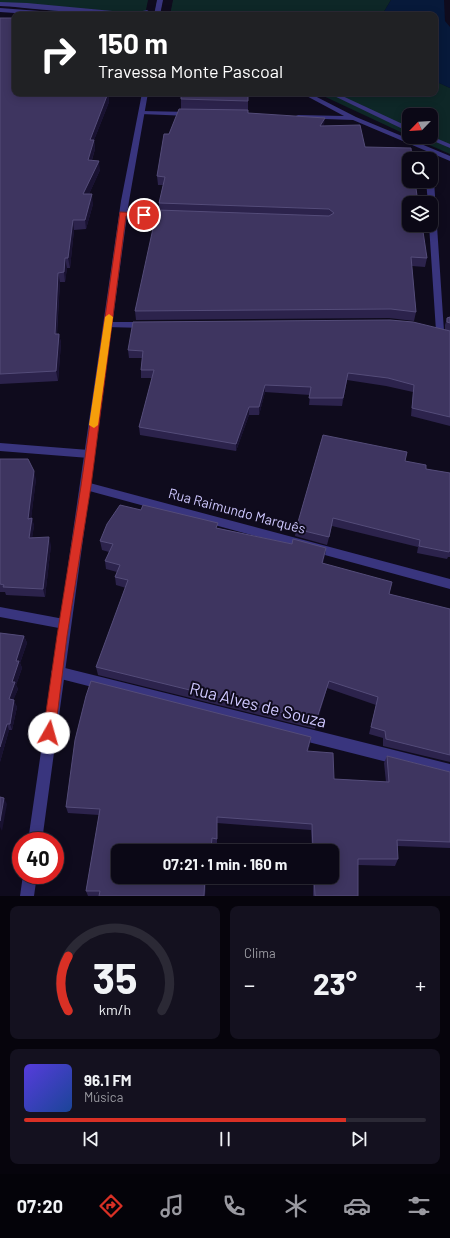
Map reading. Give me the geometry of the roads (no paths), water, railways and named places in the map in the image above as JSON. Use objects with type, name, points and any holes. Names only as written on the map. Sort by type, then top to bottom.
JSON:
[{"type":"street","points":[[158,12],[160,0]]},
{"type":"street","points":[[0,4],[102,12]]},
{"type":"street","points":[[0,10],[26,12]]},
{"type":"street","points":[[36,832],[57,672],[86,486],[89,454],[123,214],[145,96]]},
{"type":"street","points":[[310,96],[354,118],[450,159]]},
{"type":"street","points":[[336,96],[402,127]]},
{"type":"street","points":[[142,113],[201,114]]},
{"type":"street","points":[[287,116],[354,118]]},
{"type":"street","points":[[438,141],[450,146]]},
{"type":"street","points":[[430,188],[436,330],[450,335]]},
{"type":"street","points":[[123,214],[175,216]]},
{"type":"street","points":[[108,325],[158,324]]},
{"type":"street","points":[[0,447],[89,454]]},
{"type":"street","name":"Rua Raimundo Marquês","points":[[86,486],[450,584]]},
{"type":"street","points":[[0,612],[64,624]]},
{"type":"street","name":"Rua Alves de Souza","points":[[57,672],[450,771]]},
{"type":"street","points":[[27,896],[29,884]]},
{"type":"water","points":[[391,0],[444,0],[445,21],[450,27],[450,88],[438,82],[438,12],[384,12]]}]
